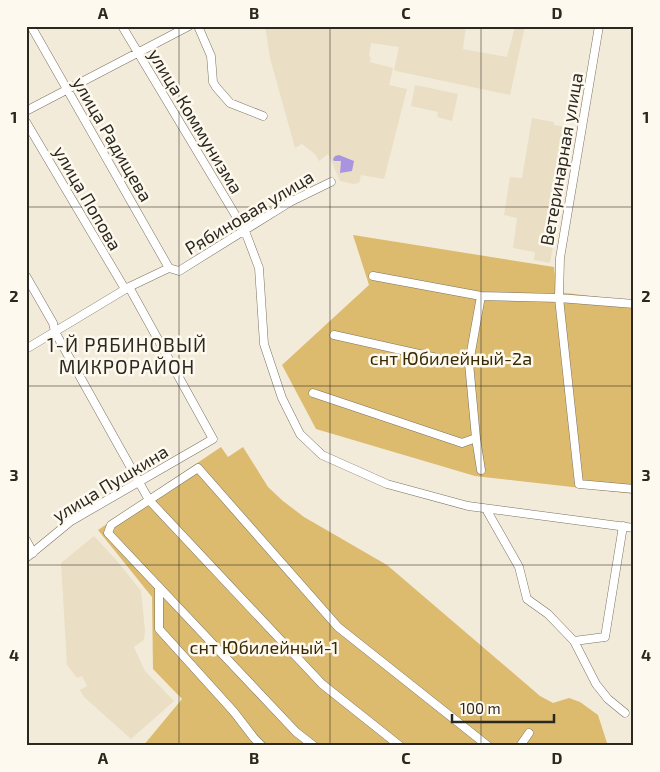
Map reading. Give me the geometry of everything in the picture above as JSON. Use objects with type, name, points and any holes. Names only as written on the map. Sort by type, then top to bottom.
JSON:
[{"type":"street","name":"улица Радищева","points":[[31,26],[169,268]]},
{"type":"street","name":"улица Коммунизма","points":[[122,26],[245,231],[259,268],[264,344],[282,398],[300,434],[322,456],[387,484],[468,506],[634,528]]},
{"type":"street","points":[[26,111],[189,26]]},
{"type":"street","points":[[198,26],[211,56],[213,82],[216,87],[230,103],[263,116]]},
{"type":"street","name":"Ветеринарная улица","points":[[599,26],[560,258],[559,298],[579,484],[634,489]]},
{"type":"street","name":"улица Попова","points":[[26,122],[127,288],[213,439]]},
{"type":"street","name":"Рябиновая улица","points":[[26,349],[127,288],[169,268],[179,271],[290,202],[331,182]]},
{"type":"street","points":[[26,276],[53,322],[55,332],[149,500],[322,684],[400,746]]},
{"type":"street","points":[[372,276],[481,296],[559,298],[634,304]]},
{"type":"street","points":[[481,296],[469,363],[481,470]]},
{"type":"street","points":[[334,335],[446,360],[469,363]]},
{"type":"street","points":[[313,393],[462,443],[476,438]]},
{"type":"street","name":"улица Пушкина","points":[[26,558],[71,521],[213,439]]},
{"type":"street","points":[[314,746],[296,732],[108,533],[111,525],[198,468],[338,627],[488,746]]},
{"type":"street","points":[[486,509],[520,567],[527,599],[548,614],[574,641],[596,684],[608,699],[625,713]]},
{"type":"street","points":[[574,641],[605,638],[623,526]]},
{"type":"street","points":[[26,540],[33,552]]},
{"type":"street","points":[[159,587],[159,629],[262,746]]},
{"type":"street","points":[[520,746],[529,733]]},
{"type":"shaded area","points":[[265,26],[466,26],[463,49],[507,57],[515,26],[525,26],[510,95],[396,71],[394,70],[399,47],[371,43],[370,62],[393,68],[389,85],[407,89],[384,179],[361,175],[359,183],[353,184],[340,181],[328,154],[319,161],[315,154],[302,144],[295,148],[270,58]]},
{"type":"shaded area","points":[[415,85],[458,94],[452,121],[437,117],[438,112],[411,106]]},
{"type":"shaded area","points":[[532,118],[554,122],[554,125],[573,128],[550,263],[534,260],[535,252],[513,248],[517,218],[504,215],[510,177],[522,178]]},
{"type":"shaded area","points":[[339,155],[354,161],[352,171],[340,173],[341,161],[334,161],[333,159]]},
{"type":"shaded area","points":[[94,536],[141,591],[145,630],[144,640],[134,647],[145,671],[174,701],[131,739],[84,697],[80,690],[87,686],[82,676],[77,678],[67,665],[61,563]]},
{"type":"green space","name":"снт Юбилейный-2а","points":[[353,235],[554,267],[557,292],[634,301],[634,494],[475,476],[316,429],[282,365],[369,285]]},
{"type":"green space","name":"снт Юбилейный-1","points":[[221,447],[228,457],[243,447],[268,487],[283,501],[304,517],[387,565],[540,696],[553,703],[569,698],[580,702],[598,715],[608,746],[143,746],[182,699],[153,669],[152,597],[98,530]]},
{"type":"district","name":"1-Й РЯБИНОВЫЙ МИКРОРАЙОН","points":[[127,355]]}]
